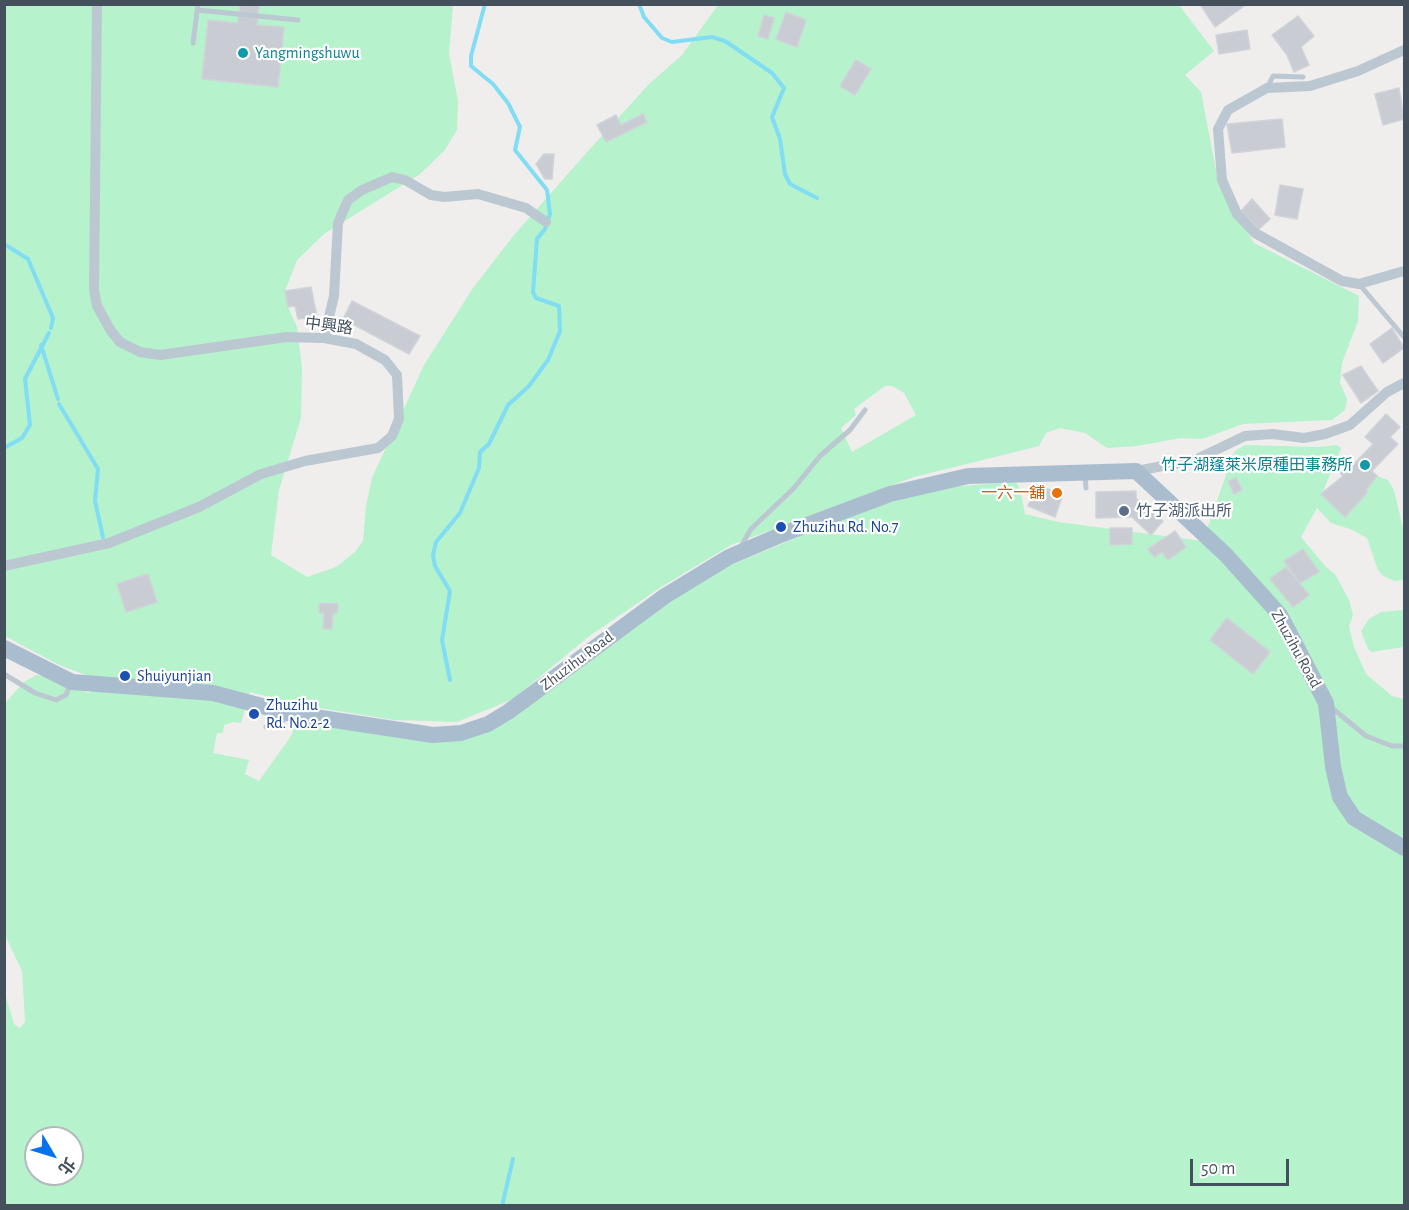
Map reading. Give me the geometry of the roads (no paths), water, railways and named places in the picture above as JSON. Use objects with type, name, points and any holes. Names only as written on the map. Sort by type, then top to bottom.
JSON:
[{"type":"main road","name":"Zhuzihu Road","points":[[4,648],[72,682],[213,693],[288,713],[433,735],[460,732],[488,724],[508,712],[665,596],[736,554],[890,494],[968,476],[1136,471],[1226,555],[1272,604],[1297,646],[1326,703],[1340,797],[1354,818],[1404,848]]},
{"type":"street","name":"中興路","points":[[4,566],[109,543],[200,507],[261,474],[305,461],[378,448],[392,436],[399,419],[397,375],[374,352],[356,344],[324,338],[287,337],[160,355],[140,352],[120,342],[111,331],[97,306],[94,290],[97,4]]},
{"type":"street","points":[[1404,50],[1358,71],[1310,86],[1267,88],[1228,110],[1218,129],[1222,180],[1237,214],[1267,242],[1342,281],[1359,284],[1404,271]]},
{"type":"street","points":[[324,338],[334,296],[338,223],[348,200],[362,190],[392,177],[405,180],[431,195],[444,197],[478,194],[526,208],[550,223]]},
{"type":"street","name":"Zhuzihu Road","points":[[1136,471],[1195,460],[1245,436],[1273,434],[1304,438],[1325,434],[1350,425],[1387,392],[1404,383]]},
{"type":"lane","points":[[194,43],[198,7],[298,20]]},
{"type":"lane","points":[[1267,88],[1273,75],[1303,77]]},
{"type":"lane","points":[[1359,284],[1404,337]]},
{"type":"lane","points":[[736,554],[751,529],[795,488],[820,456],[850,430],[865,410]]},
{"type":"lane","points":[[1084,471],[1086,488]]},
{"type":"lane","points":[[4,674],[35,693],[56,700],[66,695],[72,682]]},
{"type":"lane","points":[[1326,703],[1366,736],[1392,746],[1404,746]]},
{"type":"lane","points":[[266,728],[284,720],[288,713]]},
{"type":"waterway","points":[[450,680],[442,640],[450,591],[435,566],[433,555],[436,542],[460,513],[479,468],[480,452],[489,444],[508,405],[529,386],[548,360],[560,331],[559,306],[536,298],[533,292],[537,239],[545,229],[550,214],[547,190],[515,150],[520,127],[508,103],[493,84],[471,66],[471,56],[485,4]]},
{"type":"waterway","points":[[639,4],[644,17],[662,38],[672,42],[712,37],[725,41],[772,73],[784,88],[772,117],[780,139],[785,174],[790,184],[817,198]]},
{"type":"waterway","points":[[4,244],[28,259],[53,318],[51,328]]},
{"type":"waterway","points":[[4,448],[22,438],[30,425],[25,379],[49,333]]},
{"type":"waterway","points":[[41,345],[58,399]]},
{"type":"waterway","points":[[59,404],[98,469],[95,501],[103,537]]},
{"type":"waterway","points":[[502,1206],[513,1159]]},
{"type":"place","name":"Yangmingshuwu","points":[[243,53]]},
{"type":"place","name":"竹子湖蓬萊米原種田事務所","points":[[1365,465]]},
{"type":"place","name":"一六一舖","points":[[1057,493]]},
{"type":"place","name":"竹子湖派出所","points":[[1124,511]]},
{"type":"place","name":"Zhuzihu Rd. No.7","points":[[781,527]]},
{"type":"place","name":"Shuiyunjian","points":[[125,676]]},
{"type":"place","name":"Zhuzihu Rd. No.2-2","points":[[254,714]]}]
